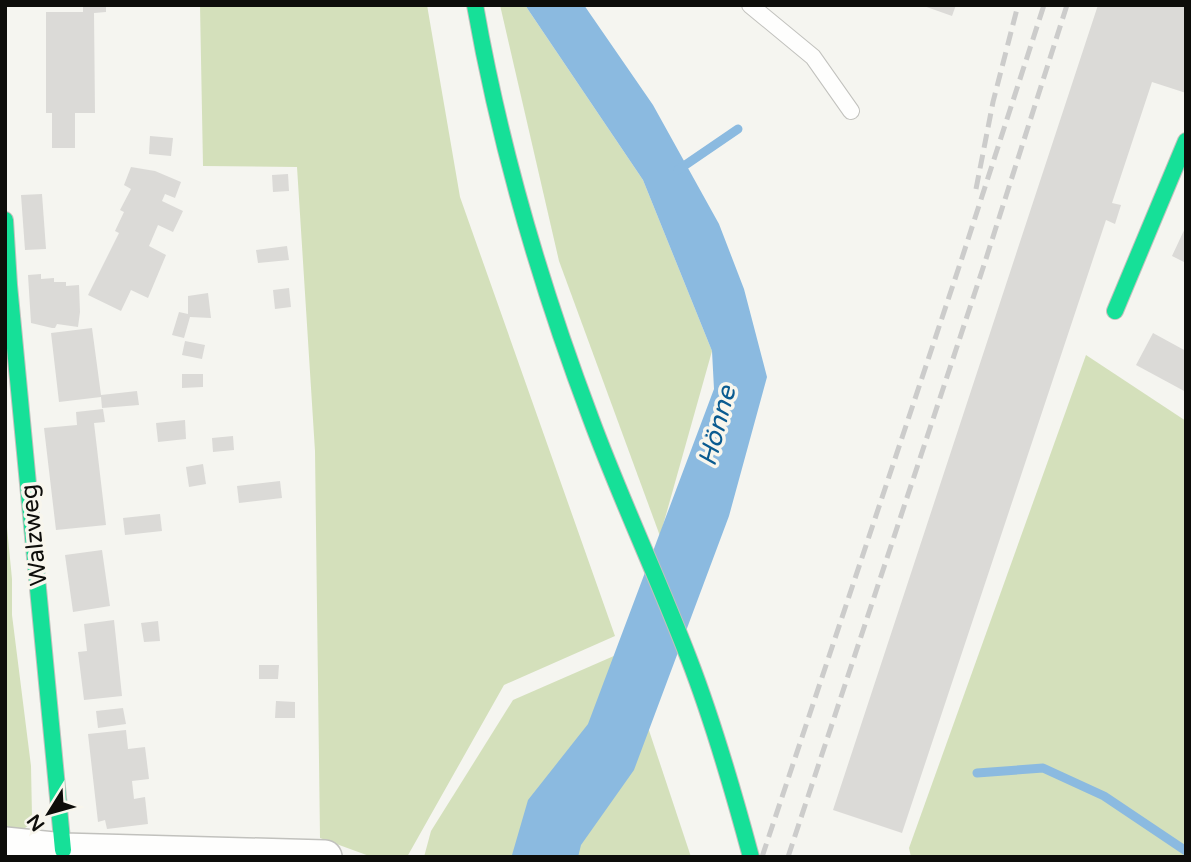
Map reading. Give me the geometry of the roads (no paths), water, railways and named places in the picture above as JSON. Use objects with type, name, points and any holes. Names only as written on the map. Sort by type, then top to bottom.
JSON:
[{"type":"main road","points":[[475,5],[503,140],[537,261],[590,418],[689,660],[730,778],[751,857]]},
{"type":"main road","points":[[1115,311],[1186,141]]},
{"type":"main road","name":"Walzweg","points":[[5,220],[63,850]]},
{"type":"street","points":[[5,844],[63,850],[325,857]]},
{"type":"lane","points":[[750,5],[813,57],[851,111]]},
{"type":"water","name":"Hönne","points":[[525,5],[584,5],[653,105],[719,224],[744,289],[767,377],[729,516],[634,770],[581,845],[578,857],[512,855],[528,800],[588,724],[714,389],[712,351],[643,180]]},
{"type":"waterway","points":[[678,170],[738,129]]},
{"type":"waterway","points":[[977,773],[1043,768],[1104,796],[1186,851]]},
{"type":"railway","points":[[976,189],[993,102],[1018,5]]},
{"type":"railway","points":[[762,857],[1044,5]]},
{"type":"railway","points":[[788,857],[1067,5]]}]
